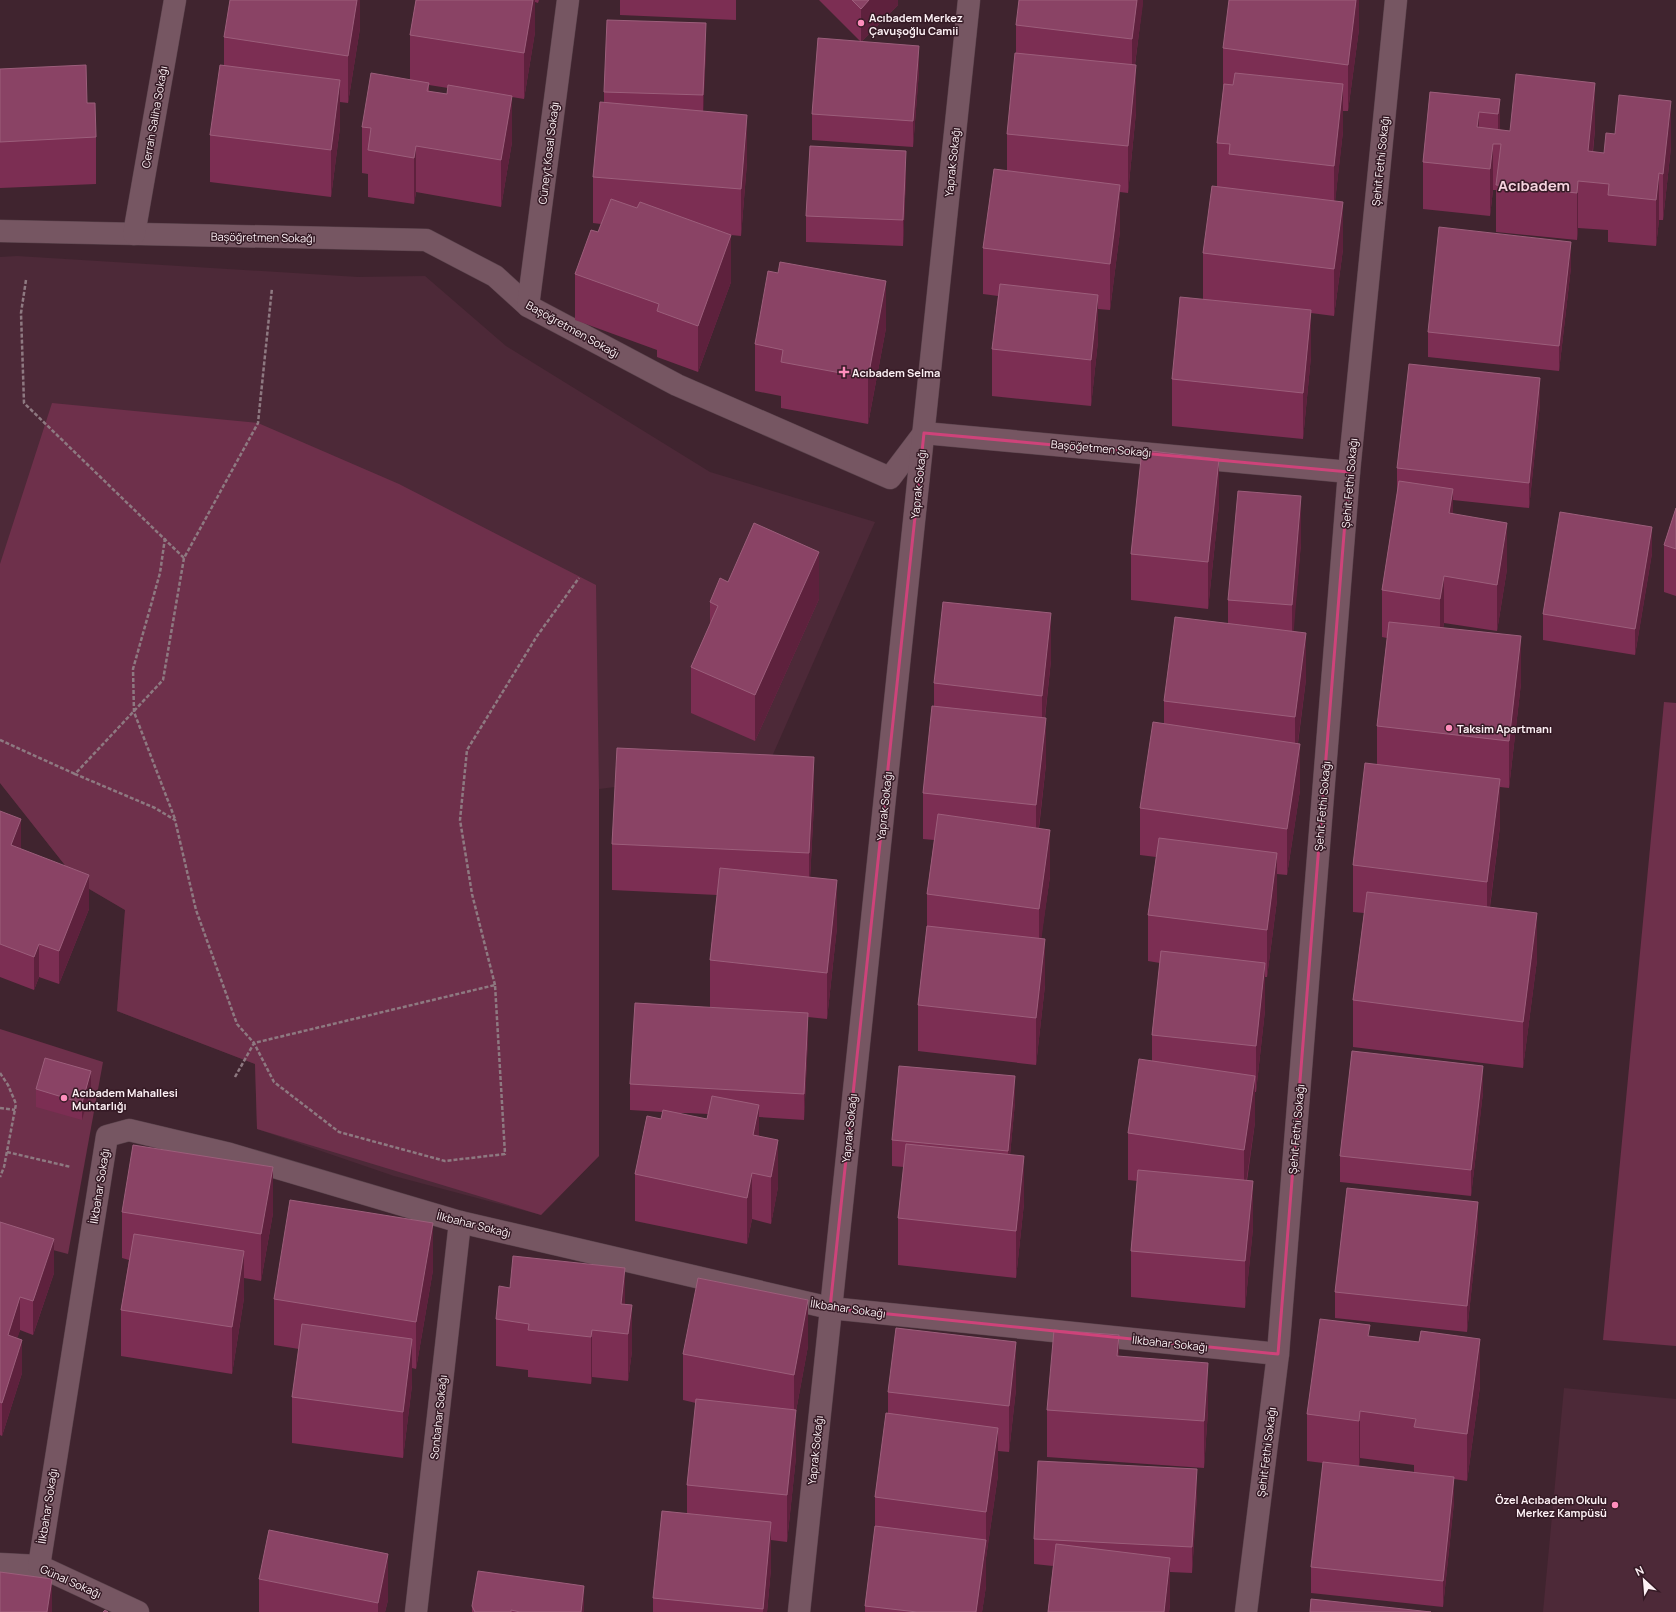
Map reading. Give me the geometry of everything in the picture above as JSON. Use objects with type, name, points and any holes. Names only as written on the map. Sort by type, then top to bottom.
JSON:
[{"type":"street","name":"Cerrah Saliha Sokağı","points":[[134,234],[175,0]]},
{"type":"street","name":"Cüneyt Kosal Sokağı","points":[[528,306],[568,0]]},
{"type":"street","name":"Yaprak Sokağı","points":[[799,1612],[969,0]]},
{"type":"street","name":"Şehit Fethi Sokağı","points":[[1246,1612],[1278,1354],[1349,472],[1396,0]]},
{"type":"street","name":"Başöğretmen Sokağı","points":[[0,231],[426,240],[495,276],[528,306],[677,385],[890,478],[924,433]]},
{"type":"street","name":"Başöğetmen Sokağı","points":[[924,433],[1349,472]]},
{"type":"street","name":"İlkbahar Sokağı","points":[[39,1566],[107,1136],[129,1130],[230,1154],[460,1222],[830,1308],[1278,1354]]},
{"type":"street","name":"Sonbahar Sokağı","points":[[416,1612],[460,1222]]},
{"type":"street","name":"Günal Sokağı","points":[[0,1564],[39,1566],[138,1612]]},
{"type":"path","points":[[26,280],[22,313],[24,403],[184,558]]},
{"type":"path","points":[[75,774],[163,680],[184,558],[258,423],[272,288]]},
{"type":"path","points":[[165,538],[160,573],[133,669],[134,712],[175,820],[196,910],[237,1024],[254,1043],[274,1082],[339,1132],[446,1161],[505,1154],[496,985],[472,894],[460,820],[467,750],[536,636],[579,578]]},
{"type":"path","points":[[0,740],[155,808],[175,820]]},
{"type":"path","points":[[236,1077],[254,1043],[496,985]]},
{"type":"path","points":[[0,1073],[8,1085],[16,1104],[7,1152],[0,1177]]},
{"type":"path","points":[[0,1108],[14,1110]]},
{"type":"path","points":[[7,1152],[101,1174]]},
{"type":"highlighted area","points":[[924,433],[1349,472],[1278,1354],[830,1308]]},
{"type":"shaded area","points":[[17,256],[358,277],[425,276],[506,346],[710,472],[875,522],[767,768],[599,789],[599,1156],[541,1215],[394,1176],[257,1129],[255,1064],[117,1011],[125,910],[79,883],[0,783],[0,257]]},
{"type":"shaded area","points":[[52,403],[258,423],[399,484],[596,585],[599,789],[599,1156],[541,1215],[257,1129],[255,1064],[117,1011],[125,910],[79,883],[0,783],[0,564]]},
{"type":"shaded area","points":[[1664,702],[1676,703],[1676,1346],[1603,1340]]},
{"type":"shaded area","points":[[0,1029],[103,1062],[68,1254],[0,1236]]},
{"type":"shaded area","name":"Özel Acıbadem Okulu Merkez Kampüsü","points":[[1564,1388],[1676,1399],[1676,1612],[1543,1612]]},
{"type":"building","points":[[230,0],[357,0],[348,56],[224,37]]},
{"type":"building","points":[[416,0],[533,0],[524,53],[410,35]]},
{"type":"building","points":[[852,0],[869,0],[861,9]]},
{"type":"building","points":[[1019,0],[1137,0],[1132,39],[1016,25]]},
{"type":"building","points":[[1229,0],[1356,0],[1348,65],[1223,48]]},
{"type":"building","points":[[607,20],[706,23],[703,95],[604,92]]},
{"type":"building","points":[[818,38],[919,46],[913,121],[812,114]]},
{"type":"building","points":[[1015,53],[1136,65],[1128,146],[1007,134]]},
{"type":"building","points":[[86,65],[87,103],[95,103],[96,137],[0,142],[0,69]]},
{"type":"building","points":[[220,65],[340,80],[331,150],[210,135]]},
{"type":"building","points":[[371,73],[429,83],[427,91],[447,94],[448,85],[512,96],[501,160],[416,146],[414,158],[368,150],[371,128],[362,127]]},
{"type":"building","points":[[1235,73],[1343,84],[1334,166],[1229,154],[1230,144],[1217,143],[1224,84],[1233,85]]},
{"type":"building","points":[[1516,74],[1595,83],[1588,151],[1604,153],[1606,133],[1615,134],[1619,95],[1671,101],[1663,174],[1659,173],[1656,200],[1608,195],[1609,184],[1578,181],[1577,193],[1496,185],[1501,144],[1493,144],[1490,169],[1423,162],[1430,92],[1500,99],[1498,114],[1479,112],[1477,127],[1510,131]]},
{"type":"building","points":[[600,102],[747,115],[741,189],[593,177]]},
{"type":"building","points":[[810,146],[906,151],[903,220],[806,216]]},
{"type":"building","points":[[994,169],[1120,185],[1110,264],[983,248]]},
{"type":"building","points":[[1212,186],[1343,202],[1334,269],[1203,253]]},
{"type":"building","points":[[611,199],[637,208],[640,202],[731,235],[698,326],[657,311],[659,304],[575,274],[591,230],[598,232]]},
{"type":"building","points":[[1439,227],[1571,242],[1559,346],[1428,332]]},
{"type":"building","points":[[780,262],[886,281],[868,378],[781,362],[783,350],[755,344],[768,271],[778,273]]},
{"type":"building","points":[[1000,284],[1098,295],[1091,360],[992,349]]},
{"type":"building","points":[[1180,297],[1311,310],[1303,393],[1172,379]]},
{"type":"building","points":[[1409,364],[1540,378],[1529,483],[1397,468]]},
{"type":"building","points":[[1142,450],[1219,459],[1208,562],[1131,554]]},
{"type":"building","points":[[1399,481],[1453,489],[1449,513],[1507,523],[1497,585],[1444,576],[1440,599],[1382,590]]},
{"type":"building","points":[[1238,491],[1301,496],[1292,605],[1228,600]]},
{"type":"building","points":[[1676,508],[1676,549],[1664,545]]},
{"type":"building","points":[[1560,512],[1652,527],[1635,629],[1543,614]]},
{"type":"building","points":[[754,523],[819,552],[755,695],[691,667],[718,606],[710,602],[720,578],[728,582]]},
{"type":"building","points":[[943,602],[1051,613],[1042,696],[934,683]]},
{"type":"building","points":[[1175,617],[1306,633],[1295,717],[1164,701]]},
{"type":"building","points":[[1389,622],[1521,636],[1509,741],[1377,726]]},
{"type":"building","points":[[932,706],[1046,718],[1036,805],[923,793]]},
{"type":"building","points":[[1153,722],[1300,744],[1287,829],[1140,808]]},
{"type":"building","points":[[617,748],[814,757],[809,853],[612,844]]},
{"type":"building","points":[[1365,763],[1500,779],[1487,882],[1353,865]]},
{"type":"building","points":[[0,811],[21,819],[11,845],[89,875],[59,951],[39,944],[34,957],[0,944]]},
{"type":"building","points":[[938,814],[1050,830],[1039,909],[927,894]]},
{"type":"building","points":[[1159,838],[1277,853],[1267,930],[1148,915]]},
{"type":"building","points":[[720,868],[837,880],[827,973],[710,960]]},
{"type":"building","points":[[1367,892],[1537,913],[1523,1022],[1353,1000]]},
{"type":"building","points":[[927,926],[1045,939],[1036,1018],[918,1005]]},
{"type":"building","points":[[1161,951],[1265,963],[1256,1046],[1152,1035]]},
{"type":"building","points":[[635,1003],[808,1013],[804,1094],[630,1084]]},
{"type":"building","points":[[1352,1051],[1483,1066],[1471,1170],[1340,1156]]},
{"type":"building","points":[[45,1058],[91,1071],[82,1103],[36,1089]]},
{"type":"building","points":[[1139,1059],[1255,1076],[1244,1150],[1128,1133]]},
{"type":"building","points":[[899,1066],[1015,1076],[1008,1151],[892,1140]]},
{"type":"building","points":[[712,1096],[759,1105],[753,1135],[778,1140],[771,1177],[752,1173],[747,1198],[635,1174],[647,1116],[661,1119],[663,1110],[707,1119]]},
{"type":"building","points":[[906,1144],[1024,1156],[1016,1231],[898,1218]]},
{"type":"building","points":[[133,1145],[273,1167],[261,1234],[122,1212]]},
{"type":"building","points":[[1138,1170],[1253,1181],[1245,1261],[1131,1251]]},
{"type":"building","points":[[1347,1188],[1478,1202],[1467,1306],[1335,1292]]},
{"type":"building","points":[[290,1200],[433,1223],[416,1322],[274,1299]]},
{"type":"building","points":[[0,1222],[54,1239],[33,1301],[20,1297],[8,1335],[22,1340],[2,1403],[0,1402]]},
{"type":"building","points":[[134,1234],[244,1251],[232,1327],[121,1310]]},
{"type":"building","points":[[513,1256],[625,1268],[621,1304],[632,1305],[628,1334],[592,1330],[591,1337],[528,1330],[529,1324],[496,1319],[499,1286],[510,1288]]},
{"type":"building","points":[[698,1278],[808,1300],[794,1375],[683,1354]]},
{"type":"building","points":[[1320,1319],[1370,1325],[1368,1336],[1419,1342],[1421,1331],[1480,1339],[1467,1434],[1414,1427],[1416,1419],[1360,1411],[1359,1421],[1307,1414]]},
{"type":"building","points":[[302,1324],[412,1339],[403,1412],[292,1397]]},
{"type":"building","points":[[896,1328],[1016,1342],[1009,1406],[888,1392]]},
{"type":"building","points":[[1054,1330],[1119,1335],[1117,1356],[1208,1363],[1204,1421],[1047,1410]]},
{"type":"building","points":[[696,1399],[796,1410],[787,1495],[687,1485]]},
{"type":"building","points":[[886,1413],[998,1428],[986,1512],[875,1497]]},
{"type":"building","points":[[1038,1461],[1197,1469],[1192,1547],[1034,1539]]},
{"type":"building","points":[[1323,1462],[1454,1477],[1443,1581],[1311,1567]]},
{"type":"building","points":[[662,1511],[771,1522],[763,1609],[653,1598]]},
{"type":"building","points":[[875,1526],[986,1540],[976,1612],[917,1612],[865,1606]]},
{"type":"building","points":[[269,1530],[388,1554],[378,1603],[259,1579]]},
{"type":"building","points":[[1056,1544],[1170,1558],[1164,1612],[1048,1612]]},
{"type":"building","points":[[478,1571],[584,1586],[581,1612],[520,1612],[511,1610],[511,1612],[475,1612],[472,1606]]},
{"type":"building","points":[[0,1572],[52,1579],[47,1612],[0,1612]]},
{"type":"building","points":[[1311,1599],[1431,1612],[1310,1612]]},
{"type":"place","name":"Acıbadem Merkez Çavuşoğlu Camii","points":[[861,23]]},
{"type":"place","name":"Acıbadem Selma","points":[[844,372]]},
{"type":"place","name":"Taksim Apartmanı","points":[[1449,728]]},
{"type":"place","name":"Acıbadem Mahallesi Muhtarlığı","points":[[64,1098]]},
{"type":"place","name":"Özel Acıbadem Okulu Merkez Kampüsü","points":[[1615,1505]]},
{"type":"district","name":"Acıbadem","points":[[1534,185]]}]
